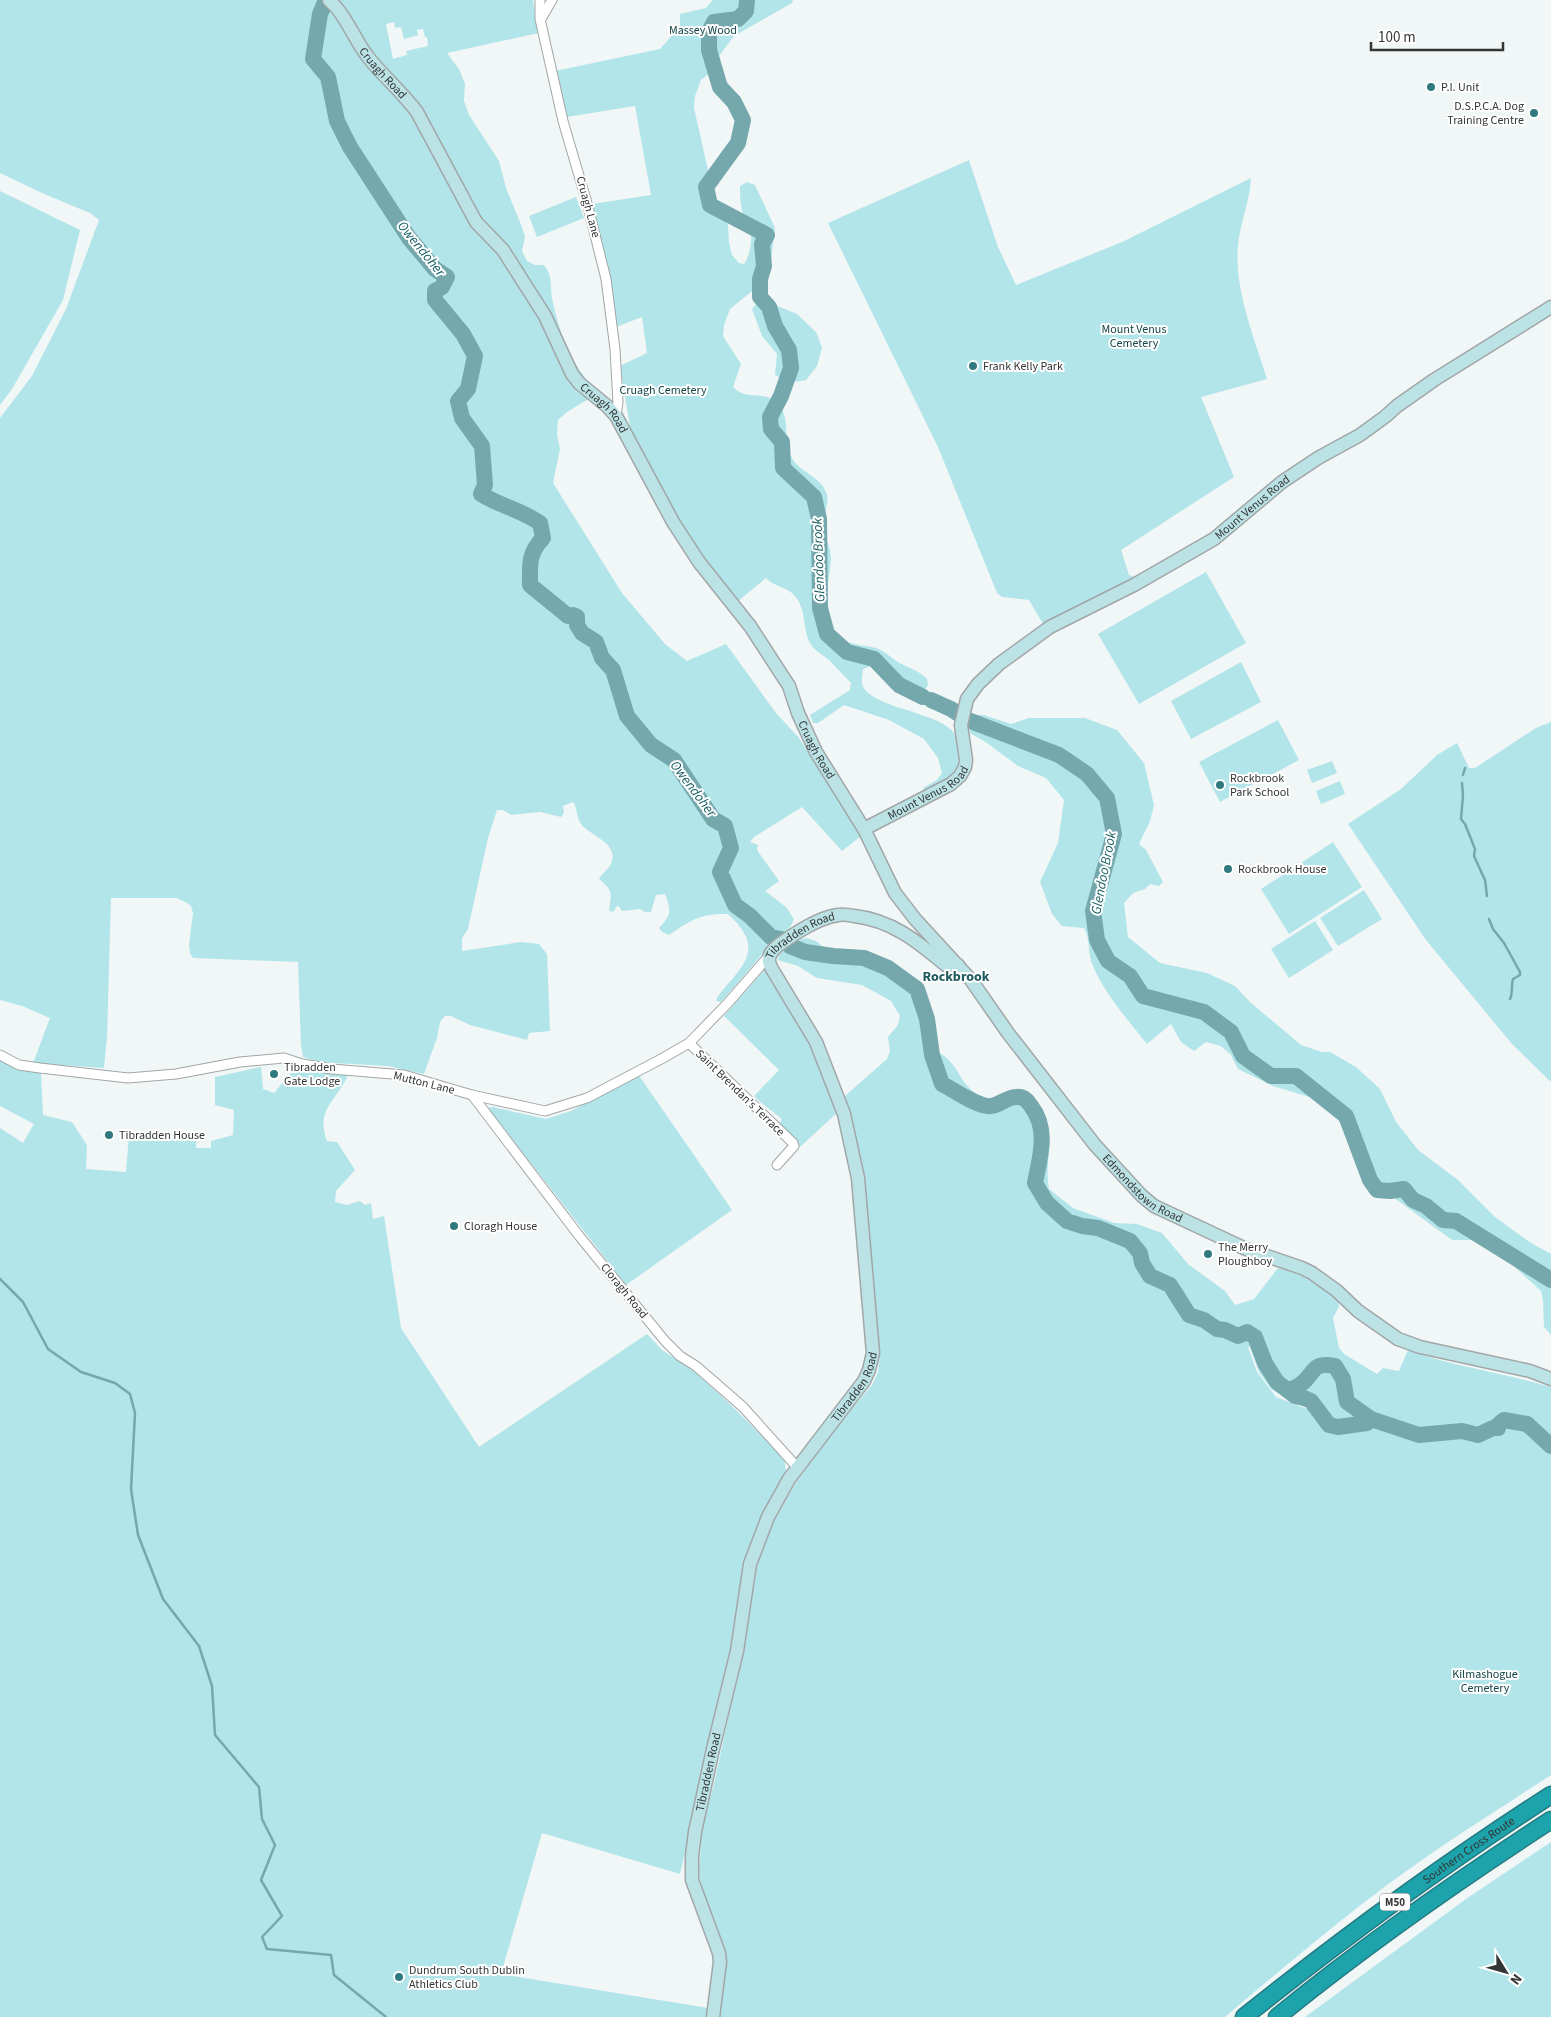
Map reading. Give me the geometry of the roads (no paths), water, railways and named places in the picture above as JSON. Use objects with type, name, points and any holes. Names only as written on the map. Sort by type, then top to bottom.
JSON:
[{"type":"highway","name":"Southern Cross Route","points":[[1244,2017],[1306,1968],[1450,1862],[1551,1794]]},
{"type":"highway","name":"Southern Cross Route","points":[[1277,2017],[1371,1944],[1497,1854],[1551,1820]]},
{"type":"street","name":"Cruagh Lane","points":[[540,0],[540,19],[563,121],[587,203],[606,279],[615,348],[618,402],[616,416]]},
{"type":"street","points":[[540,19],[552,0]]},
{"type":"street","name":"Cruagh Road","points":[[330,1],[338,10],[368,57],[417,112],[476,222],[503,250],[545,316],[572,374],[579,383],[616,416],[673,522],[699,562],[750,626],[789,686],[798,713],[816,752],[864,829]]},
{"type":"street","name":"Mount Venus Road","points":[[864,829],[951,784],[960,776],[966,760],[961,725],[967,699],[978,684],[1028,642],[1050,627],[1134,585],[1214,539],[1282,482],[1318,458],[1360,435],[1434,380],[1551,307]]},
{"type":"street","name":"Edmondstown Road","points":[[864,829],[895,892],[916,919],[958,965],[1095,1145],[1142,1196],[1154,1206],[1246,1249],[1307,1271],[1318,1277],[1358,1311],[1398,1338],[1420,1347],[1530,1371],[1551,1379]]},
{"type":"street","name":"Tibradden Road","points":[[713,2017],[720,1962],[719,1953],[692,1880],[695,1832],[726,1689],[737,1651],[750,1564],[774,1503],[796,1468],[864,1381],[873,1353],[858,1178],[844,1114],[816,1042],[768,964],[772,952],[796,933],[823,919],[841,914],[866,917],[885,922],[924,946],[947,966],[958,965]]},
{"type":"street","name":"Mutton Lane","points":[[0,1055],[19,1065],[128,1078],[176,1074],[240,1062],[284,1058],[302,1064],[332,1069],[404,1075],[472,1095],[545,1111],[587,1098],[689,1043],[727,1004],[772,952]]},
{"type":"street","name":"Saint Brendan's Terrace","points":[[689,1043],[793,1143],[792,1150],[777,1165]]},
{"type":"street","name":"Cloragh Road","points":[[472,1095],[586,1245],[665,1342],[743,1407],[796,1468]]},
{"type":"waterway","name":"Owendoher","points":[[326,0],[320,14],[313,59],[328,77],[337,121],[350,147],[409,238],[435,269],[447,277],[442,287],[435,291],[435,300],[463,334],[475,356],[468,389],[458,401],[462,418],[482,446],[485,485],[481,494],[540,523],[543,538],[532,554],[530,585],[568,616],[573,615],[577,617],[577,625],[582,633],[596,642],[602,658],[613,670],[627,716],[651,745],[674,760],[713,819],[725,826],[731,848],[720,872],[735,905],[750,916],[771,937],[786,940],[790,946],[805,952],[864,958],[888,968],[917,989],[927,1019],[932,1055],[942,1084],[969,1100],[987,1106],[1012,1097],[1021,1097],[1028,1102],[1037,1115],[1042,1143],[1035,1183],[1047,1203],[1067,1221],[1082,1226],[1098,1228],[1130,1241],[1140,1253],[1142,1263],[1150,1276],[1170,1285],[1189,1315],[1204,1320],[1217,1329],[1225,1330],[1238,1336],[1247,1332],[1255,1337],[1265,1363],[1277,1382],[1295,1396],[1311,1401],[1329,1425],[1338,1427],[1367,1423],[1371,1419]]},
{"type":"waterway","name":"Glendoo Brook","points":[[747,0],[746,11],[738,19],[714,22],[709,32],[709,50],[720,87],[734,102],[743,120],[738,143],[706,187],[710,205],[767,235],[762,244],[764,266],[760,279],[760,297],[769,307],[775,326],[789,350],[791,368],[781,396],[770,417],[771,429],[782,442],[783,468],[814,497],[819,519],[820,608],[827,634],[847,652],[874,659],[899,685],[923,697]]},
{"type":"waterway","name":"Glendoo Brook","points":[[931,700],[951,709],[968,720],[1059,755],[1087,774],[1107,798],[1114,834],[1093,911],[1097,940],[1108,961],[1130,976],[1143,996],[1204,1012],[1231,1032],[1243,1056],[1271,1076],[1296,1076],[1346,1116],[1370,1180],[1377,1190],[1404,1189],[1413,1200],[1426,1206],[1443,1220],[1456,1221],[1551,1280]]},
{"type":"waterway","points":[[1463,775],[1465,768]]},
{"type":"waterway","points":[[1462,783],[1461,819],[1465,824],[1475,849],[1474,856],[1485,880],[1487,896]]},
{"type":"waterway","points":[[1489,919],[1493,929],[1504,943],[1520,972],[1520,975],[1513,979],[1510,999]]},
{"type":"waterway","points":[[0,1279],[23,1302],[48,1349],[81,1372],[115,1383],[130,1394],[135,1413],[131,1489],[138,1535],[163,1599],[199,1646],[212,1686],[215,1735],[259,1787],[262,1819],[275,1845],[261,1880],[282,1916],[262,1937],[267,1949],[331,1955],[334,1975],[386,2017]]},
{"type":"waterway","name":"Owendoher","points":[[1290,1390],[1300,1385],[1317,1367],[1322,1365],[1335,1366],[1343,1379],[1347,1402],[1371,1419],[1419,1435],[1462,1431],[1478,1435],[1493,1428],[1498,1428],[1499,1424],[1504,1420],[1527,1424],[1551,1446]]},
{"type":"place","name":"P.I. Unit","points":[[1431,87]]},
{"type":"place","name":"D.S.P.C.A. Dog Training Centre","points":[[1534,113]]},
{"type":"place","name":"Frank Kelly Park","points":[[973,366]]},
{"type":"place","name":"Rockbrook Park School","points":[[1220,785]]},
{"type":"place","name":"Rockbrook House","points":[[1228,869]]},
{"type":"place","name":"Tibradden Gate Lodge","points":[[274,1074]]},
{"type":"place","name":"Tibradden House","points":[[109,1135]]},
{"type":"place","name":"Cloragh House","points":[[454,1226]]},
{"type":"place","name":"The Merry Ploughboy","points":[[1208,1254]]},
{"type":"place","name":"Dundrum South Dublin Athletics Club","points":[[399,1977]]},
{"type":"district","name":"Rockbrook","points":[[956,977]]},
{"type":"park label","name":"Massey Wood","points":[[703,30]]},
{"type":"park label","name":"Mount Venus Cemetery","points":[[1134,336]]},
{"type":"park label","name":"Cruagh Cemetery","points":[[663,390]]},
{"type":"park label","name":"Kilmashogue Cemetery","points":[[1485,1681]]}]
